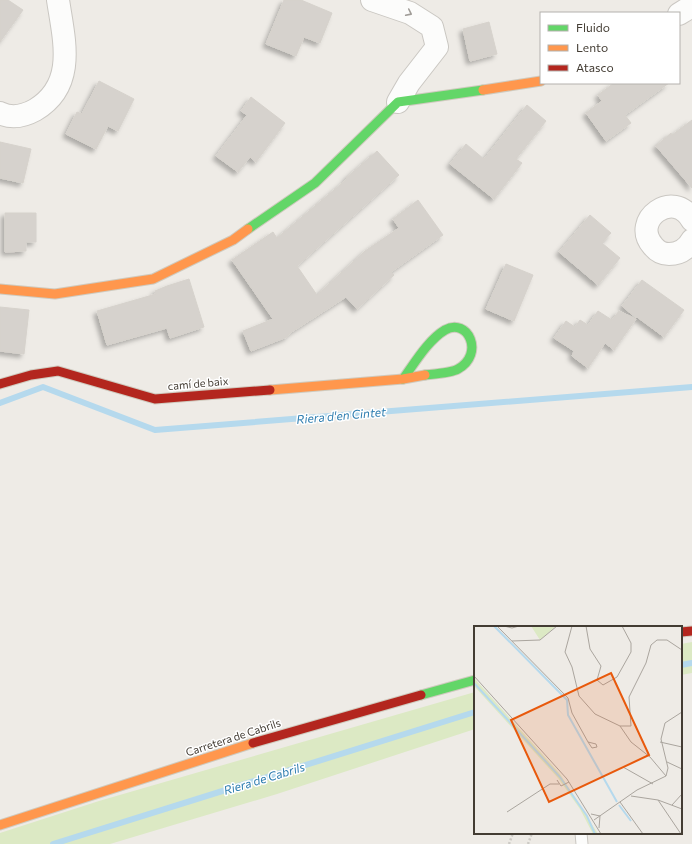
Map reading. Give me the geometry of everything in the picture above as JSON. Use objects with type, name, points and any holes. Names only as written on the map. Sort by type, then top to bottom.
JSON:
[{"type":"street","points":[[0,113],[7,116],[26,115],[42,105],[55,93],[65,65],[65,52],[58,0]]},
{"type":"street","points":[[0,289],[55,294],[153,279],[233,240],[315,183],[398,102],[409,83],[437,47],[432,27],[410,13],[372,0]]},
{"type":"street","points":[[680,13],[692,6]]},
{"type":"street","points":[[398,102],[540,81]]},
{"type":"street","points":[[692,218],[681,209],[672,207],[664,208],[657,211],[653,215],[647,230],[648,238],[652,245],[658,251],[666,254],[674,254],[682,251],[692,240]]},
{"type":"street","name":"camí de baix","points":[[0,384],[31,375],[58,371],[155,399],[403,379],[457,370],[465,364],[471,355],[473,346],[470,337],[463,330],[458,328],[453,327],[445,330],[434,338],[403,379]]},
{"type":"street","points":[[682,632],[692,631]]},
{"type":"street","name":"Carretera de Cabrils","points":[[0,825],[282,734],[474,680]]},
{"type":"lane","points":[[581,834],[582,844]]},
{"type":"path","points":[[509,844],[512,834]]},
{"type":"path","points":[[528,844],[532,834]]},
{"type":"green space","points":[[692,642],[692,673],[682,675],[682,644]]},
{"type":"green space","points":[[474,692],[474,729],[277,794],[110,844],[0,844],[0,833],[99,801]]},
{"type":"building","points":[[0,0],[8,0],[23,10],[0,42]]},
{"type":"building","points":[[284,0],[301,0],[332,13],[320,43],[304,37],[296,56],[266,44]]},
{"type":"building","points":[[489,22],[497,54],[470,61],[463,29]]},
{"type":"building","points":[[99,81],[134,99],[118,131],[108,126],[96,149],[66,134],[77,112],[82,114]]},
{"type":"building","points":[[613,84],[668,84],[625,115],[631,123],[606,141],[586,113],[602,101],[598,95]]},
{"type":"building","points":[[251,97],[285,123],[256,162],[250,157],[238,172],[216,156],[247,115],[241,111]]},
{"type":"building","points":[[527,105],[546,121],[516,159],[522,163],[494,199],[450,164],[466,144],[484,159]]},
{"type":"building","points":[[692,120],[692,188],[656,146],[671,133],[672,135]]},
{"type":"building","points":[[0,142],[31,149],[23,183],[0,178]]},
{"type":"building","points":[[377,151],[399,175],[297,266],[317,295],[365,251],[399,228],[393,219],[418,200],[443,235],[391,272],[394,275],[357,309],[346,297],[290,333],[287,337],[251,351],[243,331],[273,319],[232,260],[273,232],[277,238],[347,179],[346,178]]},
{"type":"building","points":[[5,213],[36,213],[36,242],[26,242],[26,251],[5,252]]},
{"type":"building","points":[[590,215],[611,233],[602,243],[620,258],[598,285],[559,252]]},
{"type":"building","points":[[506,264],[533,275],[514,321],[486,309]]},
{"type":"building","points":[[189,279],[204,327],[170,338],[167,328],[107,345],[97,311],[156,294],[155,291]]},
{"type":"building","points":[[642,280],[684,310],[664,337],[637,317],[636,318],[622,306]]},
{"type":"building","points":[[0,307],[29,310],[24,354],[0,351]]},
{"type":"building","points":[[598,311],[612,320],[619,311],[636,319],[614,350],[605,343],[588,368],[572,356],[574,351],[554,338],[566,321],[575,327],[580,320],[588,325]]},
{"type":"waterway","name":"Riera d'en Cintet","points":[[0,403],[43,387],[155,430],[692,387]]},
{"type":"waterway","name":"Riera de Cabrils","points":[[682,665],[692,663]]},
{"type":"waterway","name":"Riera de Cabrils","points":[[53,844],[474,712]]},
{"type":"traffic: fast","points":[[248,229],[315,183],[398,102],[483,90]]},
{"type":"traffic: fast","points":[[403,379],[422,353],[439,334],[453,327],[461,328],[470,339],[472,347],[471,355],[466,362],[455,370],[425,375]]},
{"type":"traffic: fast","points":[[421,695],[474,680]]},
{"type":"traffic: slow","points":[[483,90],[540,81]]},
{"type":"traffic: slow","points":[[0,289],[55,294],[153,279],[233,240],[248,229]]},
{"type":"traffic: slow","points":[[270,390],[403,379],[425,375]]},
{"type":"traffic: slow","points":[[0,825],[253,743]]},
{"type":"traffic: jam","points":[[0,384],[31,375],[58,371],[155,399],[270,390]]},
{"type":"traffic: jam","points":[[682,632],[692,631]]},
{"type":"traffic: jam","points":[[253,743],[421,695]]}]
